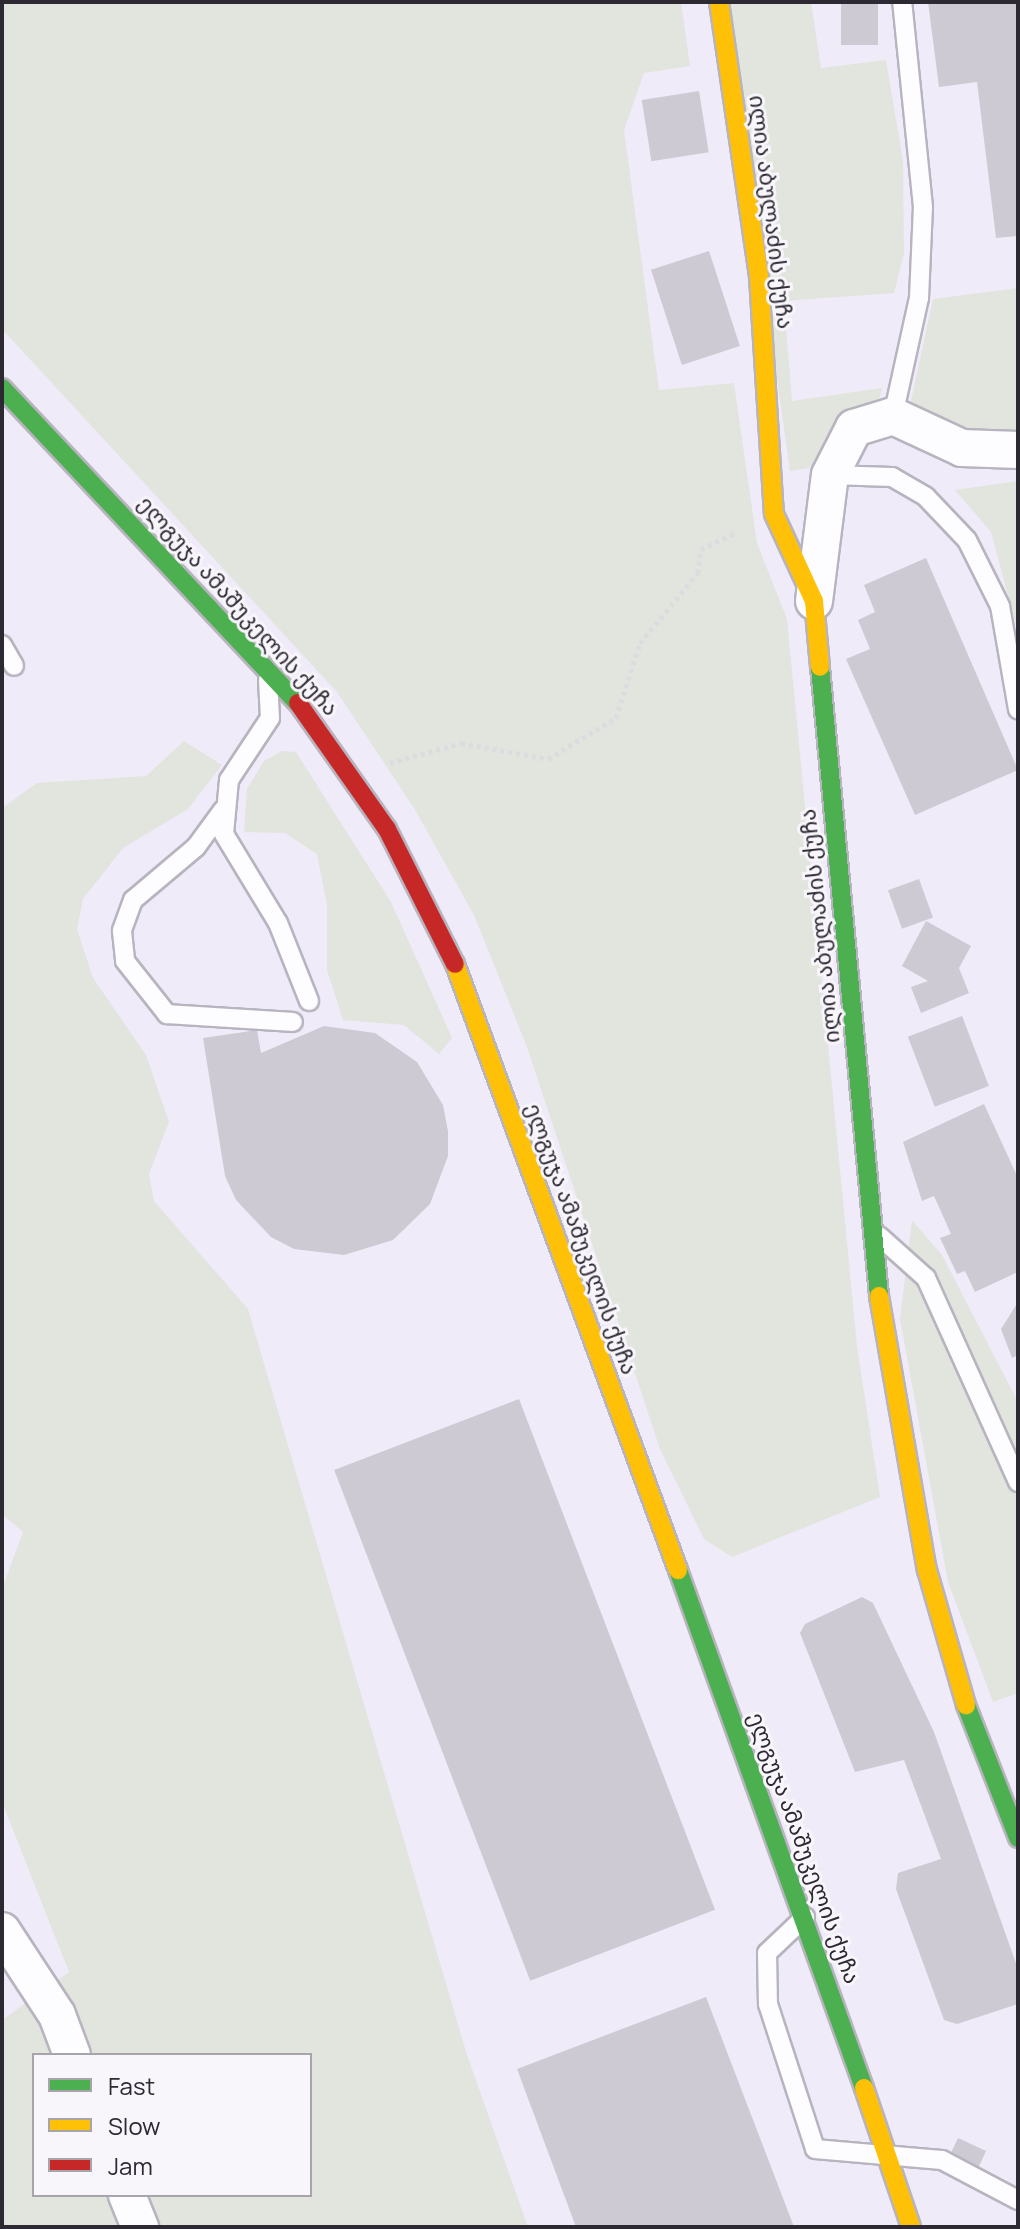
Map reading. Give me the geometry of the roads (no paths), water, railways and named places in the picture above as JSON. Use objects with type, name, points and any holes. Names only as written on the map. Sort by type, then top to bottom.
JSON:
[{"type":"main road","name":"ილია აბულაძის ქუჩა","points":[[719,2],[759,277],[774,514],[814,601],[880,1310],[927,1570],[959,1686],[1018,1838]]},
{"type":"main road","name":"ელგუჯა ამაშუკელის ქუჩა","points":[[2,388],[311,717],[387,829],[443,931],[805,1917],[911,2227]]},
{"type":"street","points":[[814,601],[830,475],[854,428],[893,416],[962,448],[1018,450]]},
{"type":"street","points":[[2,1931],[57,2015],[71,2053]]},
{"type":"street","points":[[128,2197],[140,2227]]},
{"type":"lane","points":[[893,416],[919,298],[923,207],[902,2]]},
{"type":"lane","points":[[830,475],[892,477],[926,497],[967,540],[1000,606],[1018,709]]},
{"type":"lane","points":[[2,645],[14,666]]},
{"type":"lane","points":[[267,668],[270,718],[229,780],[223,810],[235,860],[278,923],[309,1001]]},
{"type":"lane","points":[[223,810],[196,847],[133,900],[122,931],[125,961],[167,1014],[293,1022]]},
{"type":"lane","points":[[874,1232],[926,1278],[1018,1482]]},
{"type":"lane","points":[[805,1917],[767,1953],[768,2004],[815,2149],[942,2160],[1018,2200]]}]
